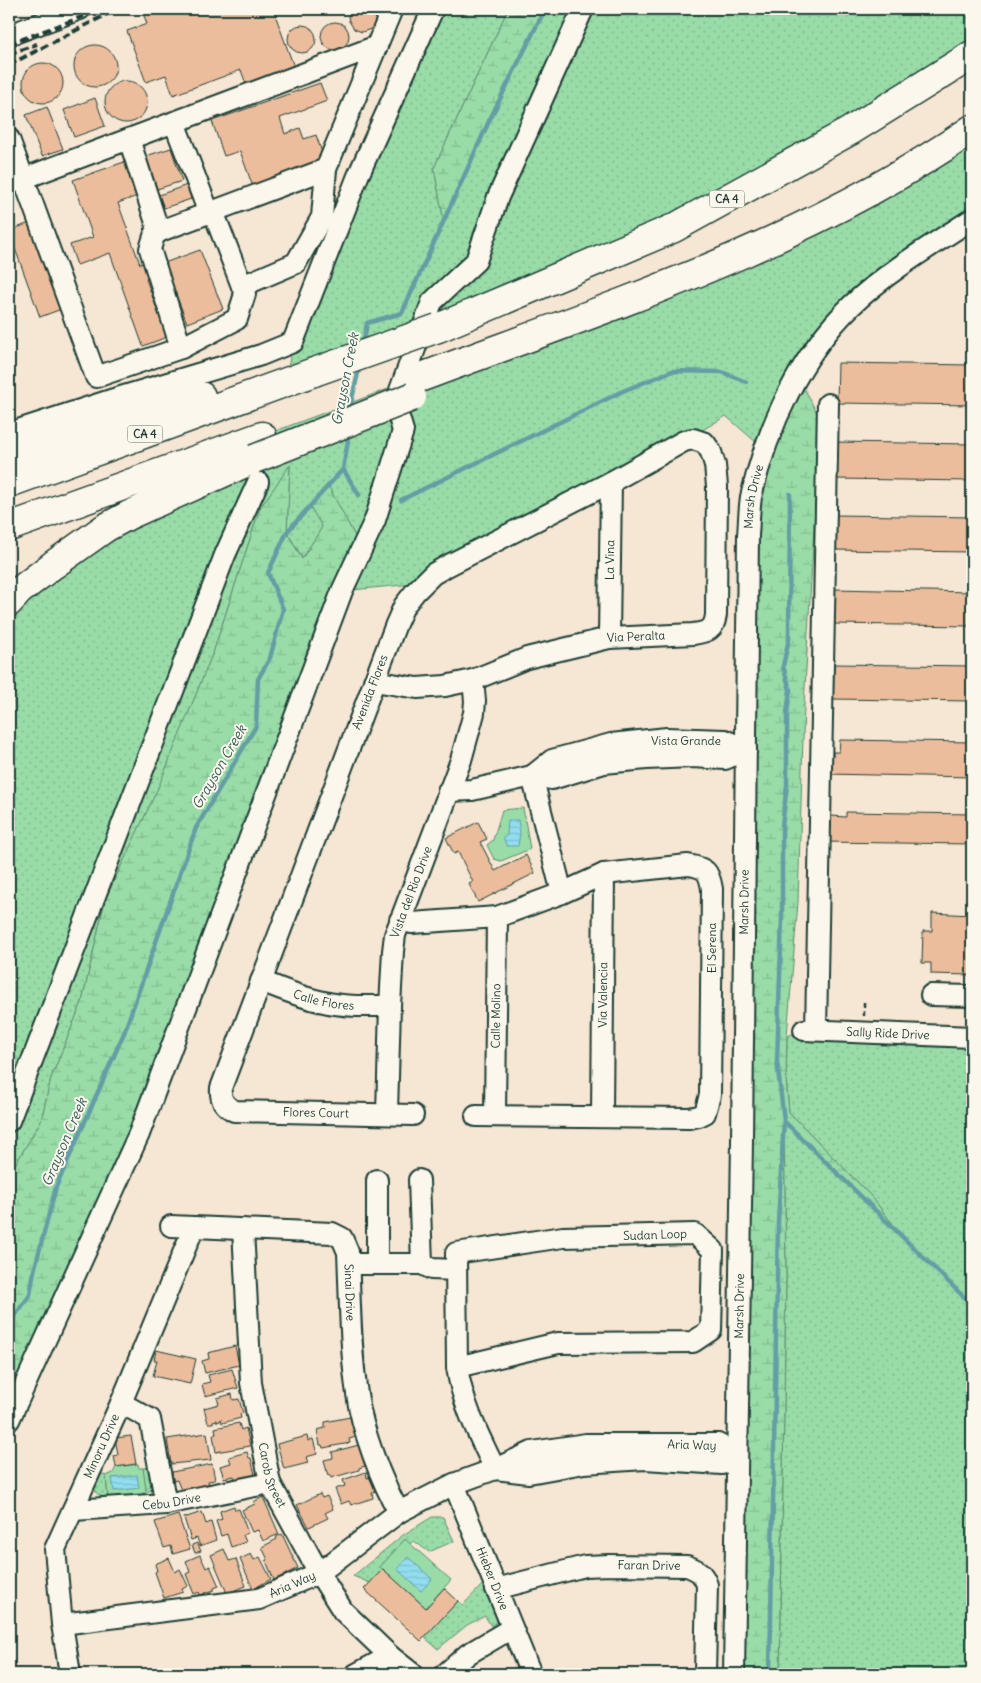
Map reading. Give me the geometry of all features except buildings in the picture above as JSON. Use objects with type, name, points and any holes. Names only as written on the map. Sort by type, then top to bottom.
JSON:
[{"type":"highway","name":"CA 4","points":[[9,483],[283,380],[314,372],[438,328],[674,228],[850,131],[972,55]]},
{"type":"highway","points":[[9,602],[19,591],[53,565],[105,528],[130,514],[258,459],[416,387],[732,258],[826,214],[945,148],[972,129]]},
{"type":"highway","points":[[9,454],[269,375],[283,380]]},
{"type":"highway","points":[[9,527],[258,459]]},
{"type":"street","points":[[242,286],[296,263],[322,217],[326,169],[392,9]]},
{"type":"street","points":[[9,432],[261,355],[293,342],[358,176],[433,9]]},
{"type":"street","points":[[9,1420],[139,1134],[339,600],[375,520],[403,431],[395,404],[432,302],[476,261],[498,197],[583,9]]},
{"type":"street","points":[[9,35],[71,10]]},
{"type":"street","points":[[16,181],[377,46]]},
{"type":"street","points":[[9,139],[16,181],[96,377],[181,348],[237,319],[245,294],[174,122]]},
{"type":"street","points":[[129,139],[159,232]]},
{"type":"street","points":[[181,348],[150,249],[155,234],[326,169]]},
{"type":"street","name":"Marsh Drive","points":[[734,1674],[742,1160],[748,535],[751,499],[765,450],[779,414],[798,376],[821,340],[852,305],[889,274],[972,219]]},
{"type":"street","name":"Sally Ride Drive","points":[[828,404],[810,1030],[972,1037]]},
{"type":"street","name":"Avenida Flores","points":[[222,1101],[220,1095],[221,1088],[404,606],[433,574],[684,442],[693,439],[700,441]]},
{"type":"street","name":"Via Peralta","points":[[374,681],[417,688],[445,686],[473,680],[526,658],[609,638],[703,633],[710,630],[715,623],[718,486],[711,452],[705,443],[700,441]]},
{"type":"street","points":[[9,1121],[13,1098],[225,555],[258,459]]},
{"type":"street","name":"La Vina","points":[[609,638],[611,482]]},
{"type":"street","name":"Vista del Rio Drive","points":[[387,1113],[393,951],[400,920],[460,760],[474,713],[473,680]]},
{"type":"street","name":"Vista Grande","points":[[448,791],[472,790],[532,776],[552,760],[611,744],[667,738],[724,740],[746,750]]},
{"type":"street","points":[[532,776],[562,893]]},
{"type":"street","name":"El Serena","points":[[400,920],[412,923],[497,917],[562,893],[604,874],[688,865],[707,871],[712,889],[711,1085],[705,1113],[689,1118],[486,1116]]},
{"type":"street","name":"Via Valencia","points":[[602,1116],[604,874]]},
{"type":"street","name":"Calle Molino","points":[[486,1116],[497,917]]},
{"type":"street","name":"Calle Flores","points":[[261,981],[296,995],[324,1003],[390,1006]]},
{"type":"street","points":[[931,995],[972,996]]},
{"type":"street","name":"Flores Court","points":[[222,1101],[225,1106],[234,1110],[413,1115]]},
{"type":"street","points":[[377,1180],[377,1264]]},
{"type":"street","points":[[418,1180],[422,1264]]},
{"type":"street","name":"Sinai Drive","points":[[171,1226],[332,1233],[342,1238],[348,1252],[353,1360],[357,1395],[373,1453],[390,1497],[400,1512]]},
{"type":"street","name":"Minoru Drive","points":[[70,1674],[62,1624],[54,1549],[122,1403],[194,1227]]},
{"type":"street","name":"Carob Street","points":[[242,1229],[251,1383],[270,1483],[319,1574],[343,1611],[390,1656],[413,1674]]},
{"type":"street","name":"Sudan Loop","points":[[457,1367],[558,1343],[693,1342],[711,1330],[713,1250],[695,1234],[563,1238],[456,1253],[457,1367],[460,1385],[473,1424],[495,1469]]},
{"type":"street","points":[[349,1264],[422,1264],[432,1269],[456,1270]]},
{"type":"street","points":[[122,1403],[150,1419],[166,1504]]},
{"type":"street","name":"Aria Way","points":[[62,1624],[259,1599],[319,1574],[400,1512],[454,1484],[495,1469],[532,1452],[586,1444],[718,1444],[737,1454]]},
{"type":"street","name":"Cebu Drive","points":[[73,1510],[166,1504],[270,1483]]},
{"type":"street","name":"Hieber Drive","points":[[454,1484],[531,1674]]},
{"type":"street","name":"Faran Drive","points":[[496,1588],[585,1566],[686,1566],[698,1570],[704,1576],[707,1585],[705,1674]]},
{"type":"street","points":[[445,1674],[468,1654],[512,1628]]},
{"type":"street","points":[[356,1674],[390,1656]]},
{"type":"green space","points":[[433,9],[508,9],[434,168],[444,221],[490,119],[545,9],[972,9],[972,55],[674,228],[285,383],[293,342]]},
{"type":"green space","points":[[508,9],[545,9],[490,119],[444,222],[434,168]]},
{"type":"green space","points":[[972,126],[972,219],[852,305],[765,450],[726,416],[684,441],[423,583],[342,591],[356,538],[328,487],[322,527],[303,559],[287,532],[290,466],[260,508],[214,650],[158,789],[105,900],[82,1002],[51,1078],[41,1121],[9,1175],[9,602],[262,436],[671,283]]},
{"type":"green space","points":[[798,376],[820,419],[804,705],[798,902],[787,1036],[786,1079],[789,1112],[871,1196],[901,1235],[784,1122],[786,1275],[780,1674],[735,1674],[748,535]]},
{"type":"green space","points":[[290,465],[287,532],[302,559],[322,527],[310,506],[329,487],[356,538],[139,1134],[9,1420],[9,1175],[41,1121],[51,1078],[82,1002],[105,900],[158,788],[214,650],[260,508]]},
{"type":"green space","points":[[523,808],[530,849],[501,861],[494,859],[487,845],[493,840],[502,810]]},
{"type":"green space","points":[[804,1030],[972,1037],[972,1674],[780,1674],[786,1275],[784,1121],[898,1231],[871,1196],[789,1112],[786,1079],[787,1036]]},
{"type":"green space","points":[[138,1464],[139,1468],[143,1468],[146,1490],[141,1495],[108,1498],[106,1476],[113,1473],[116,1467]]},
{"type":"green space","points":[[151,1467],[153,1483],[151,1490],[141,1495],[146,1490],[143,1468]]},
{"type":"green space","points":[[99,1472],[106,1476],[108,1498],[98,1495],[96,1492],[94,1485]]},
{"type":"green space","points":[[432,1517],[443,1517],[454,1541],[429,1552],[414,1541],[410,1544],[405,1540],[381,1567],[383,1569],[370,1583],[353,1576],[403,1535]]},
{"type":"green space","points":[[405,1539],[451,1580],[426,1608],[380,1567]]},
{"type":"green space","points":[[484,1583],[497,1612],[497,1622],[491,1626],[485,1616],[467,1625],[438,1649],[424,1637],[458,1601],[463,1605]]},
{"type":"water","points":[[508,820],[518,820],[520,833],[518,846],[507,846],[503,838],[507,835]]},
{"type":"water","points":[[137,1475],[139,1488],[114,1491],[112,1478]]},
{"type":"water","points":[[408,1557],[432,1579],[421,1591],[397,1569]]},
{"type":"waterway","name":"Grayson Creek","points":[[363,345],[367,323],[402,313],[490,119],[545,9]]},
{"type":"waterway","name":"Grayson Creek","points":[[349,411],[360,365]]},
{"type":"waterway","points":[[401,500],[623,391],[672,371],[722,372],[746,382]]},
{"type":"waterway","name":"Grayson Creek","points":[[9,1324],[30,1295],[34,1271],[56,1187],[124,1033],[196,828],[256,726],[258,679],[270,658],[283,609],[268,573],[287,532],[343,469],[348,441],[345,433]]},
{"type":"waterway","points":[[343,469],[359,495]]},
{"type":"waterway","points":[[770,1674],[778,1222],[784,1121],[777,1061],[782,918],[782,826],[787,785],[787,713],[790,690],[783,666],[789,639],[790,494]]},
{"type":"waterway","points":[[784,1121],[972,1305]]},
{"type":"railway","points":[[9,44],[103,9]]},
{"type":"railway","points":[[9,65],[117,9]]},
{"type":"railway","points":[[9,54],[37,44]]}]
